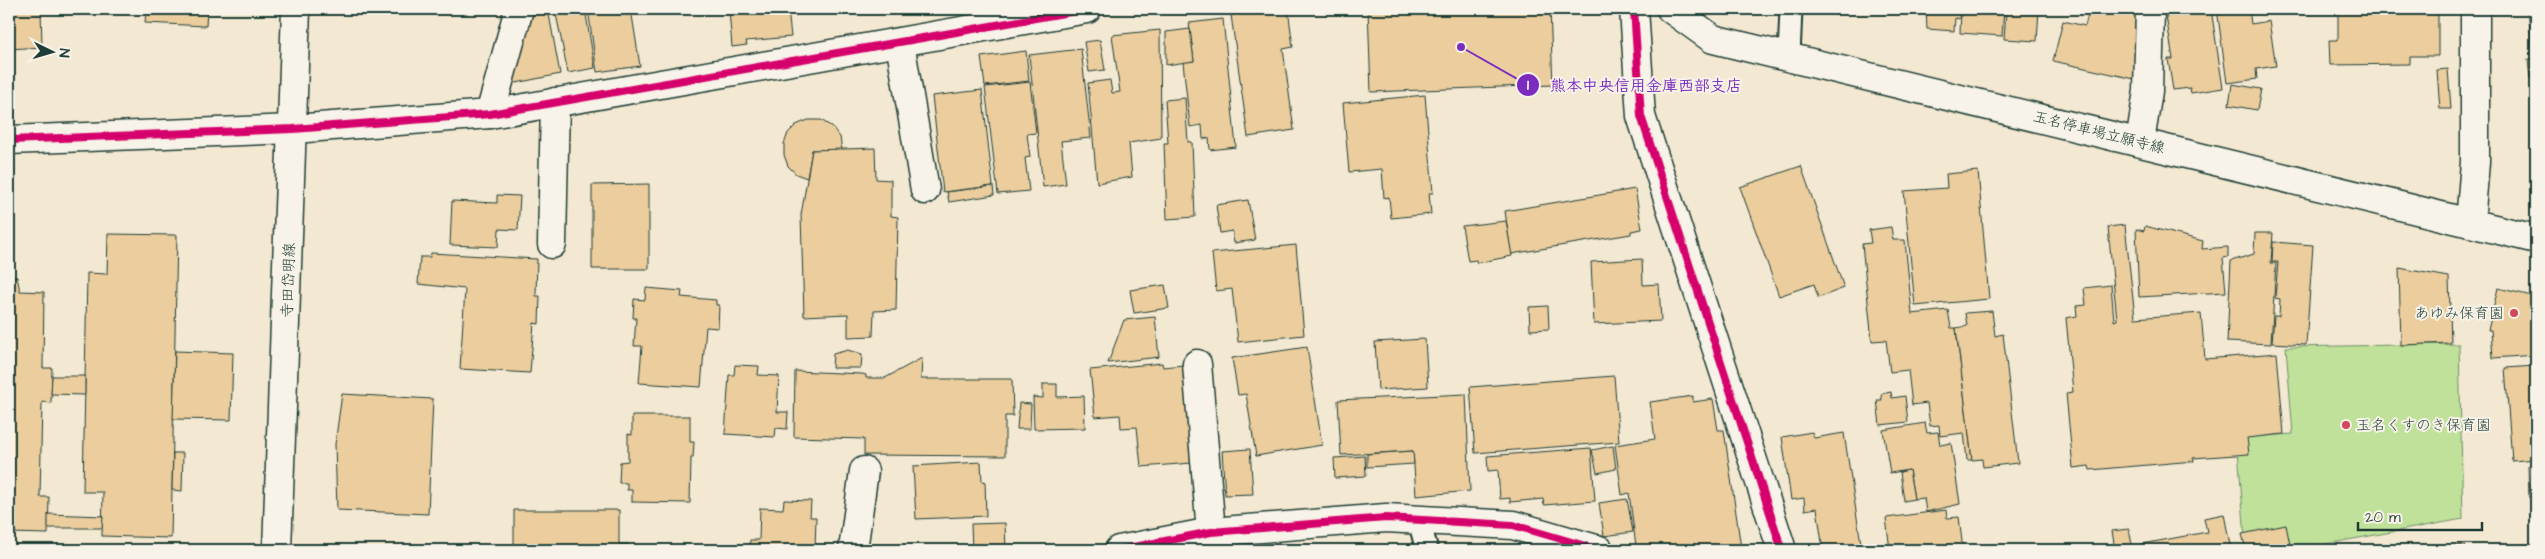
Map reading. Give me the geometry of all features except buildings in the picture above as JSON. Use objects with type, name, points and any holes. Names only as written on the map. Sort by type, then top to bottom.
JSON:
[{"type":"street","name":"寺田岱明線","points":[[277,550],[294,129],[296,9]]},
{"type":"street","points":[[490,114],[519,9]]},
{"type":"street","points":[[9,140],[294,129],[490,114],[1087,9]]},
{"type":"street","points":[[1634,9],[1641,116],[1782,550]]},
{"type":"street","name":"玉名停車場立願寺線","points":[[1671,9],[1713,39],[2536,239]]},
{"type":"street","points":[[2140,142],[2148,91],[2150,9]]},
{"type":"street","points":[[2470,223],[2475,162],[2475,9]]},
{"type":"street","points":[[900,42],[926,190]]},
{"type":"street","points":[[552,244],[555,102]]},
{"type":"street","points":[[1197,364],[1211,532]]},
{"type":"street","points":[[854,550],[864,471]]},
{"type":"street","points":[[1119,550],[1211,532],[1386,518],[1513,525],[1599,550]]},
{"type":"lane","points":[[1789,56],[1791,9]]},
{"type":"lane","points":[[1419,521],[1427,550]]},
{"type":"green space","points":[[2459,344],[2463,519],[2293,550],[2246,550],[2237,438],[2293,434],[2286,347]]},
{"type":"cycle path","points":[[9,140],[293,129],[490,114],[1087,9]]},
{"type":"cycle path","points":[[1634,9],[1641,116],[1782,550]]},
{"type":"cycle path","points":[[1119,550],[1211,532],[1386,518],[1513,525],[1599,550]]},
{"type":"place","name":"熊本中央信用金庫西部支店","points":[[1461,47]]},
{"type":"place","name":"あゆみ保育園","points":[[2514,313]]},
{"type":"place","name":"玉名くすのき保育園","points":[[2346,425]]}]
